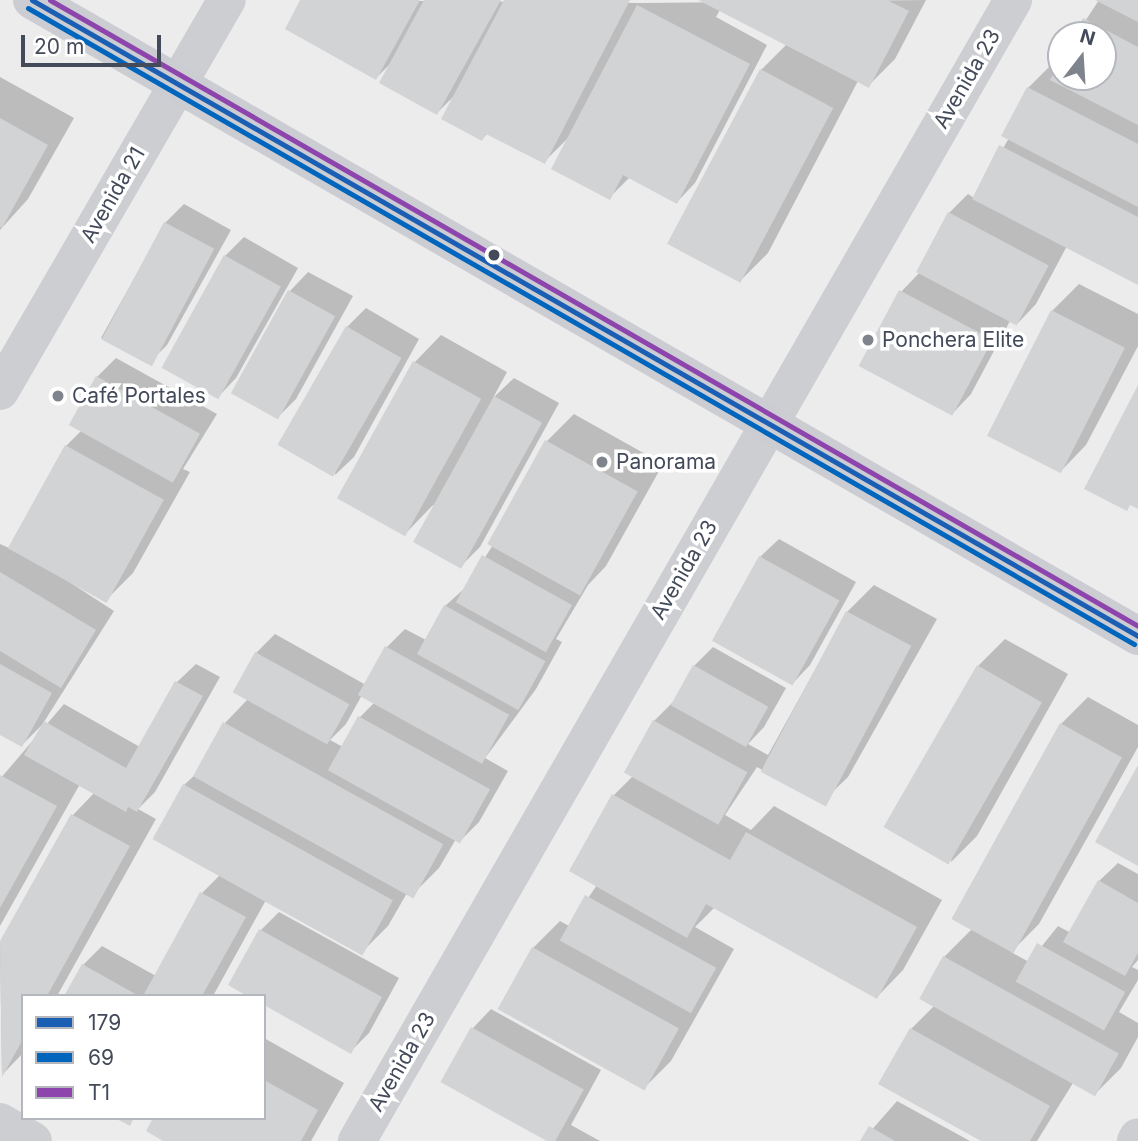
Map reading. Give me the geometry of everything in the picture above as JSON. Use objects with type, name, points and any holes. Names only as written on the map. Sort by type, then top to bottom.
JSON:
[{"type":"main road","points":[[32,0],[1138,636]]},
{"type":"street","name":"Avenida 21","points":[[0,391],[227,0]]},
{"type":"street","name":"Avenida 23","points":[[357,1141],[1013,0]]},
{"type":"street","points":[[0,1122],[33,1141]]},
{"type":"building","points":[[300,0],[420,0],[376,80],[285,29]]},
{"type":"building","points":[[424,0],[501,0],[437,115],[379,83]]},
{"type":"building","points":[[504,0],[630,0],[545,164],[486,134],[482,141],[441,119]]},
{"type":"building","points":[[698,0],[887,0],[909,11],[869,88]]},
{"type":"building","points":[[1095,0],[1138,0],[1138,22]]},
{"type":"building","points":[[637,5],[750,64],[677,204],[623,175],[610,200],[551,169]]},
{"type":"building","points":[[1117,36],[1138,47],[1138,125],[1072,91],[1117,91]]},
{"type":"building","points":[[760,69],[833,108],[740,283],[667,244]]},
{"type":"building","points":[[1027,87],[1138,144],[1138,207],[1001,136]]},
{"type":"building","points":[[0,118],[48,145],[2,228],[0,227]]},
{"type":"building","points":[[999,145],[1138,217],[1138,285],[972,199]]},
{"type":"building","points":[[948,212],[1049,266],[1017,326],[916,272]]},
{"type":"building","points":[[164,222],[214,249],[152,366],[102,339]]},
{"type":"building","points":[[224,255],[281,287],[218,399],[161,368]]},
{"type":"building","points":[[288,290],[335,316],[278,419],[231,393]]},
{"type":"building","points":[[899,290],[993,340],[952,416],[859,366]]},
{"type":"building","points":[[1051,310],[1125,348],[1061,473],[987,436]]},
{"type":"building","points":[[346,326],[401,358],[333,477],[278,445]]},
{"type":"building","points":[[413,361],[481,399],[405,536],[337,498]]},
{"type":"building","points":[[96,376],[200,434],[173,483],[69,425]]},
{"type":"building","points":[[1138,385],[1138,509],[1130,505],[1127,511],[1084,489]]},
{"type":"building","points":[[494,396],[542,423],[461,569],[413,542]]},
{"type":"building","points":[[545,440],[638,491],[580,595],[487,544]]},
{"type":"building","points":[[65,445],[164,500],[107,603],[8,548]]},
{"type":"building","points":[[482,555],[572,605],[546,652],[456,602]]},
{"type":"building","points":[[759,556],[839,601],[792,685],[712,641]]},
{"type":"building","points":[[0,572],[96,630],[61,688],[0,651]]},
{"type":"building","points":[[444,605],[545,661],[518,710],[417,654]]},
{"type":"building","points":[[846,611],[911,646],[826,806],[761,772]]},
{"type":"building","points":[[385,646],[509,715],[482,764],[358,695]]},
{"type":"building","points":[[255,652],[349,704],[327,745],[233,692]]},
{"type":"building","points":[[0,664],[52,693],[22,747],[0,735]]},
{"type":"building","points":[[693,665],[768,707],[746,747],[671,705]]},
{"type":"building","points":[[977,665],[1042,702],[948,864],[884,827]]},
{"type":"building","points":[[175,681],[203,696],[137,812],[128,807],[126,812],[24,755],[44,721],[126,768]]},
{"type":"building","points":[[358,716],[490,789],[460,843],[328,770]]},
{"type":"building","points":[[653,720],[747,772],[718,825],[624,772]]},
{"type":"building","points":[[223,722],[443,844],[413,898],[193,776]]},
{"type":"building","points":[[1060,723],[1122,757],[1014,953],[951,919]]},
{"type":"building","points":[[1138,765],[1138,866],[1095,842]]},
{"type":"building","points":[[0,775],[57,806],[0,908]]},
{"type":"building","points":[[183,784],[393,900],[362,955],[152,839]]},
{"type":"building","points":[[612,794],[730,860],[746,832],[917,927],[877,999],[706,904],[687,938],[569,871]]},
{"type":"building","points":[[71,814],[130,846],[48,994],[21,994],[21,1043],[2,1077],[0,941]]},
{"type":"building","points":[[1098,880],[1138,903],[1138,953],[1125,976],[1063,942]]},
{"type":"building","points":[[200,892],[246,917],[203,994],[144,994]]},
{"type":"building","points":[[585,895],[716,968],[691,1013],[560,940]]},
{"type":"building","points":[[259,929],[382,997],[351,1054],[266,1006],[266,994],[244,994],[228,985]]},
{"type":"building","points":[[1037,943],[1125,992],[1104,1030],[1016,981]]},
{"type":"building","points":[[532,947],[679,1028],[645,1091],[498,1009]]},
{"type":"building","points":[[943,956],[1119,1053],[1095,1096],[919,999]]},
{"type":"building","points":[[82,964],[135,994],[65,994]]},
{"type":"building","points":[[471,1027],[584,1090],[555,1141],[547,1141],[440,1082]]},
{"type":"building","points":[[910,1028],[1050,1106],[1030,1141],[981,1141],[878,1084]]},
{"type":"building","points":[[266,1081],[318,1110],[301,1141],[163,1141],[146,1131],[152,1120],[266,1120]]},
{"type":"building","points":[[119,1120],[133,1120],[130,1126]]},
{"type":"building","points":[[869,1126],[895,1141],[860,1141]]},
{"type":"transit line","name":"179","points":[[32,0],[1138,636]]},
{"type":"transit line","name":"T1","points":[[50,0],[1138,626]]},
{"type":"transit line","name":"69","points":[[28,8],[1134,644]]},
{"type":"place","name":"Ponchera Elite","points":[[868,340]]},
{"type":"place","name":"Café Portales","points":[[58,396]]},
{"type":"place","name":"Panorama","points":[[602,462]]}]
